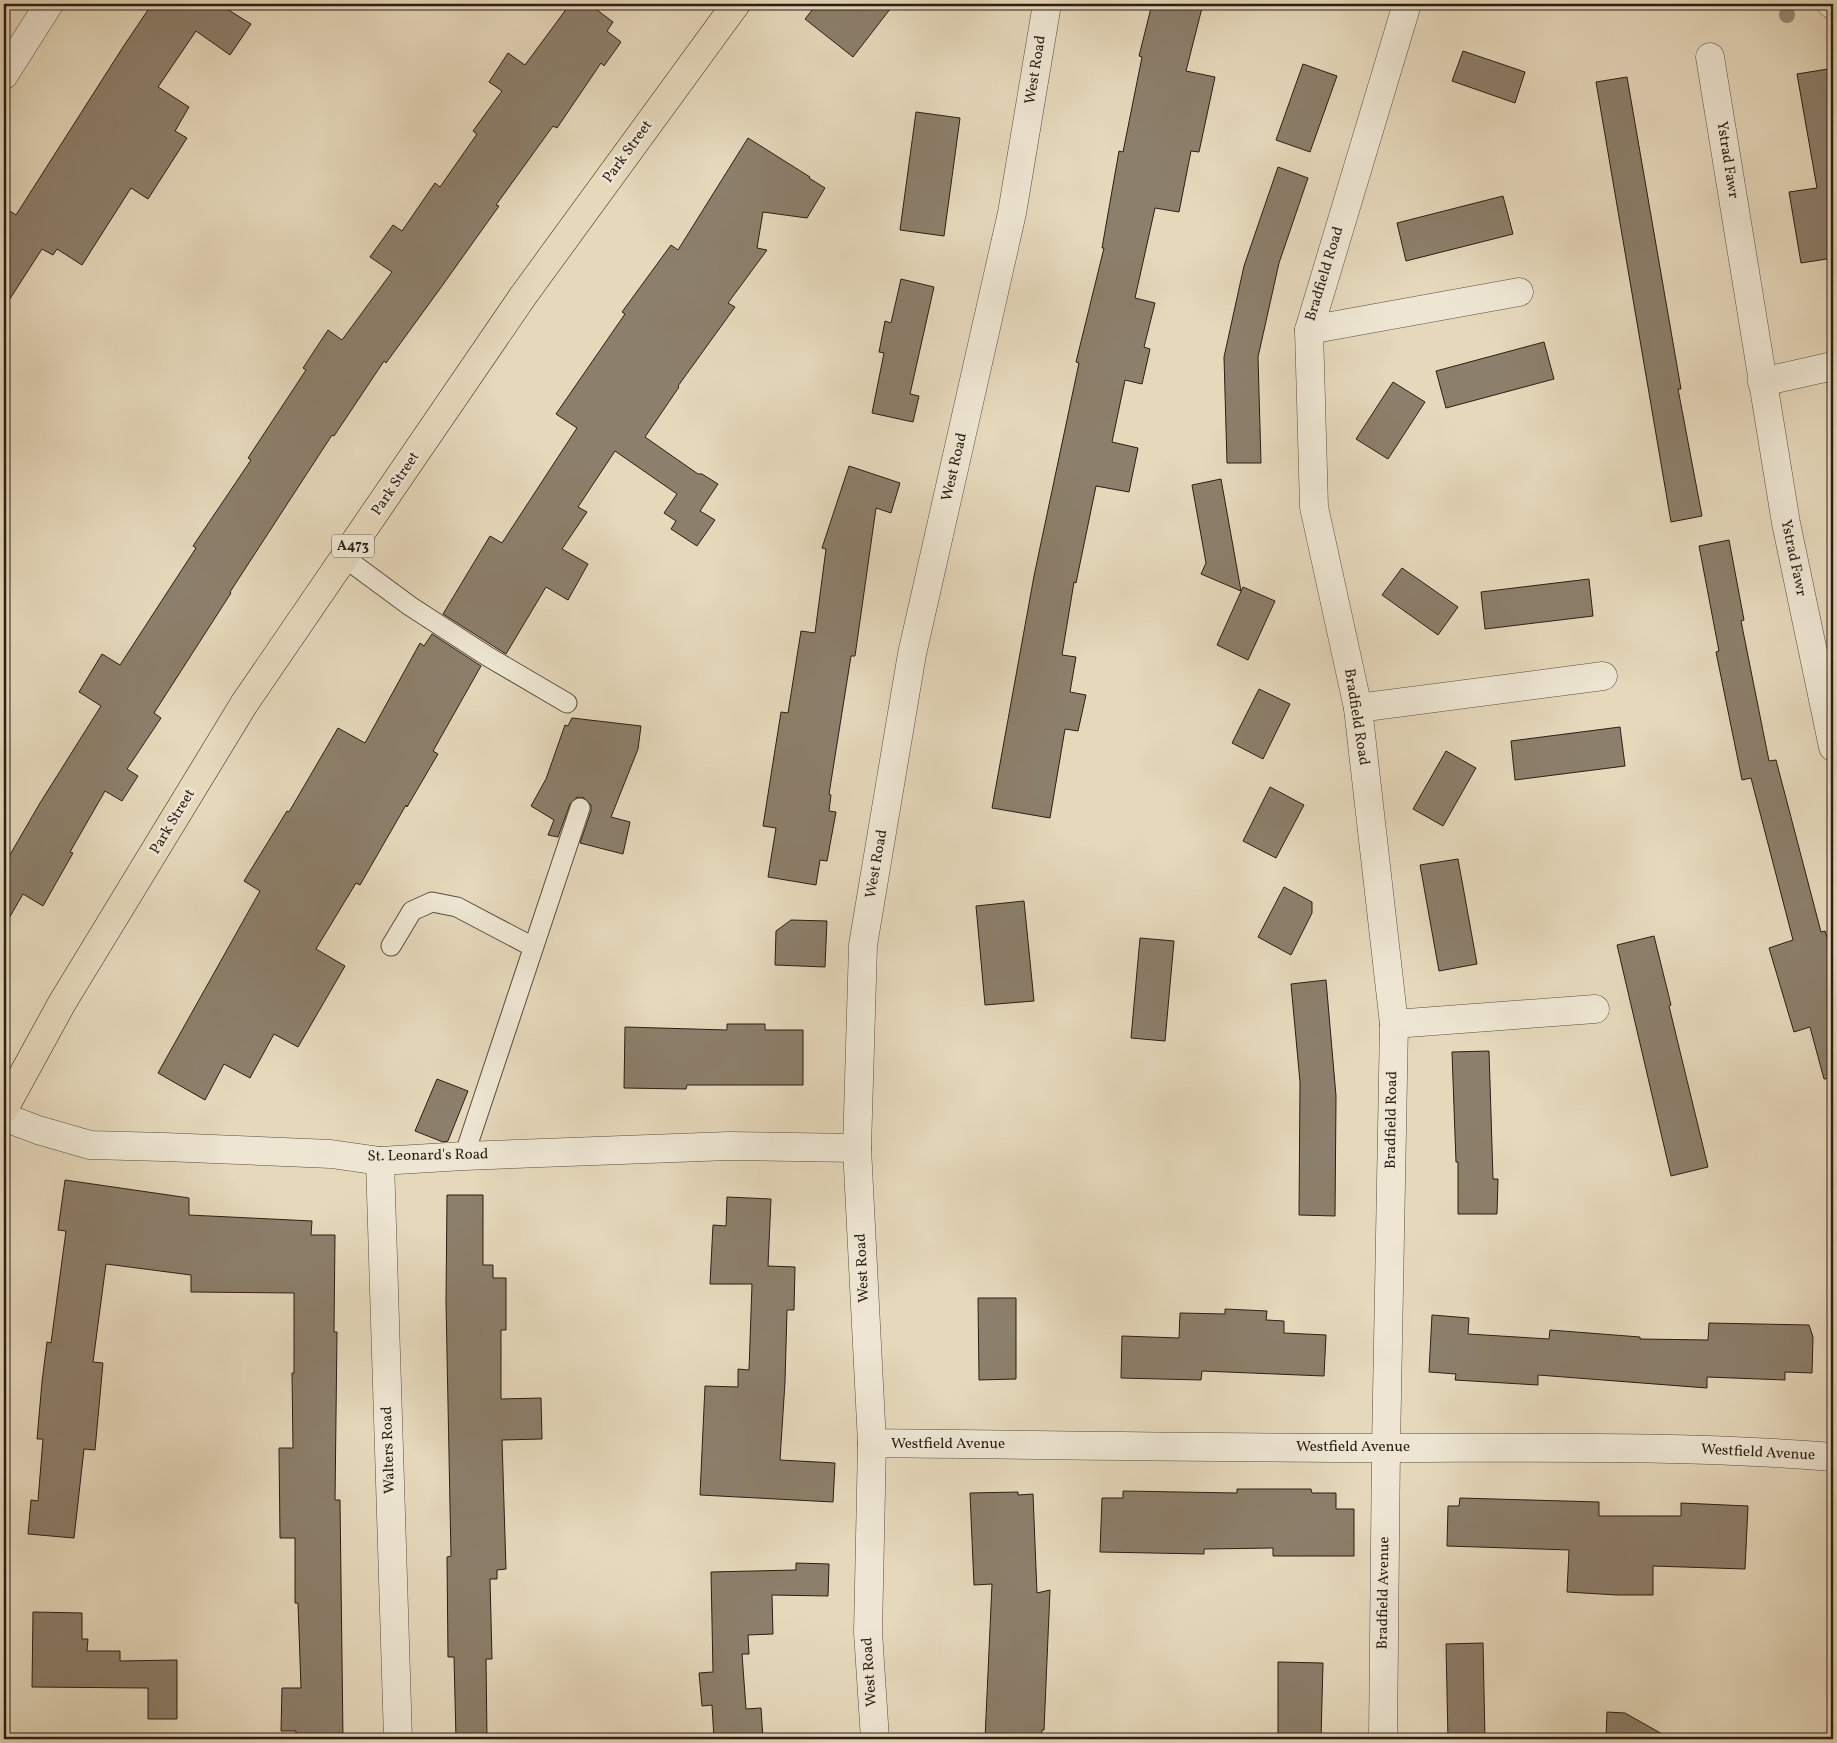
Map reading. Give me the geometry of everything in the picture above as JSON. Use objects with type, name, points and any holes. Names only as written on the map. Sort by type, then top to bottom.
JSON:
[{"type":"main road","name":"Park Street","points":[[4,1109],[62,1003],[244,704],[523,296],[736,4]]},
{"type":"street","points":[[4,75],[49,4]]},
{"type":"street","name":"West Road","points":[[875,1739],[868,1632],[872,1443],[857,1148],[863,945],[912,654],[1012,213],[1047,4]]},
{"type":"street","name":"Bradfield Road","points":[[1386,1448],[1394,1024],[1358,708],[1314,506],[1309,330],[1407,4]]},
{"type":"street","name":"Ystrad Fawr","points":[[1710,57],[1786,522],[1832,738]]},
{"type":"street","points":[[1309,330],[1519,292]]},
{"type":"street","points":[[1762,382],[1833,366]]},
{"type":"street","points":[[1358,708],[1602,676]]},
{"type":"street","points":[[1394,1024],[1595,1009]]},
{"type":"street","name":"St. Leonard's Road","points":[[4,1117],[38,1130],[90,1145],[164,1146],[331,1154],[380,1161],[729,1146],[857,1148]]},
{"type":"street","name":"Walters Road","points":[[380,1161],[398,1739]]},
{"type":"street","name":"Westfield Avenue","points":[[872,1443],[1386,1448],[1630,1447],[1833,1457]]},
{"type":"street","name":"Bradfield Avenue","points":[[1383,1739],[1386,1448]]},
{"type":"lane","points":[[345,558],[410,606],[487,656],[567,702]]},
{"type":"lane","points":[[464,1156],[580,808]]},
{"type":"lane","points":[[391,946],[412,911],[432,902],[457,907],[533,947]]},
{"type":"building","points":[[152,4],[219,4],[251,24],[230,55],[196,31],[158,87],[189,107],[175,131],[187,138],[148,199],[131,188],[82,265],[57,249],[53,255],[42,249],[4,308],[4,207],[16,215]]},
{"type":"building","points":[[570,4],[589,4],[613,22],[607,31],[621,42],[604,66],[601,63],[557,128],[553,126],[496,205],[499,206],[442,286],[386,363],[384,361],[334,436],[332,435],[154,713],[161,718],[127,769],[138,776],[122,801],[105,791],[70,852],[73,853],[43,906],[23,894],[4,927],[4,865],[40,803],[101,706],[79,692],[102,654],[120,665],[196,548],[193,546],[251,460],[248,458],[306,370],[303,368],[328,330],[342,340],[392,272],[370,257],[393,225],[402,231],[435,183],[440,187],[477,134],[473,131],[502,91],[489,82],[508,53],[525,65]]},
{"type":"building","points":[[817,4],[894,4],[853,57],[805,19]]},
{"type":"building","points":[[1152,4],[1203,4],[1186,71],[1215,77],[1199,152],[1191,151],[1179,212],[1155,208],[1135,298],[1155,303],[1144,347],[1150,349],[1142,384],[1125,380],[1112,442],[1138,448],[1129,492],[1096,486],[1076,583],[1074,582],[1062,655],[1076,657],[1070,692],[1086,695],[1078,731],[1065,729],[1050,818],[992,808],[1034,576],[1079,363],[1076,362],[1104,248],[1102,248],[1119,151],[1123,152],[1142,57],[1139,56]]},
{"type":"building","points":[[1463,51],[1525,72],[1515,103],[1452,81]]},
{"type":"building","points":[[1303,64],[1337,76],[1310,152],[1276,140]]},
{"type":"building","points":[[1828,69],[1833,99],[1833,194],[1827,194],[1833,232],[1833,258],[1801,263],[1789,192],[1817,188],[1797,74]]},
{"type":"building","points":[[1627,77],[1681,389],[1678,389],[1702,516],[1671,522],[1596,82]]},
{"type":"building","points":[[916,112],[960,118],[944,236],[900,230]]},
{"type":"building","points":[[748,138],[825,188],[807,218],[763,212],[757,248],[767,250],[728,303],[735,307],[678,386],[645,437],[698,474],[702,474],[718,484],[700,511],[715,520],[697,546],[671,529],[676,521],[664,513],[677,494],[615,451],[578,507],[587,512],[562,549],[588,564],[568,600],[546,587],[506,654],[443,614],[490,536],[502,543],[577,428],[556,414],[625,314],[622,312],[671,245],[678,250]]},
{"type":"building","points":[[1278,167],[1308,178],[1279,263],[1258,357],[1261,463],[1227,463],[1224,357],[1244,266]]},
{"type":"building","points":[[1503,196],[1513,234],[1406,261],[1397,223]]},
{"type":"building","points":[[901,279],[934,287],[910,394],[919,396],[913,422],[872,413],[884,353],[879,352],[885,321],[891,323]]},
{"type":"building","points":[[1544,342],[1554,379],[1446,408],[1436,371]]},
{"type":"building","points":[[1393,382],[1425,402],[1388,459],[1356,439]]},
{"type":"building","points":[[849,466],[900,483],[891,513],[876,508],[855,656],[851,656],[829,794],[831,795],[829,811],[836,812],[827,861],[820,860],[816,885],[768,877],[776,828],[763,826],[781,712],[788,713],[801,631],[815,633],[826,549],[822,548]]},
{"type":"building","points":[[1221,479],[1241,591],[1201,574],[1206,563],[1192,485]]},
{"type":"building","points":[[1729,540],[1744,620],[1741,621],[1769,761],[1776,760],[1821,932],[1825,931],[1833,958],[1833,1078],[1824,1079],[1810,1027],[1794,1032],[1769,948],[1793,940],[1751,778],[1742,780],[1716,652],[1719,651],[1699,546]]},
{"type":"building","points":[[1402,568],[1458,607],[1438,635],[1382,595]]},
{"type":"building","points":[[1589,579],[1593,616],[1485,629],[1481,592]]},
{"type":"building","points":[[1243,587],[1275,601],[1248,660],[1217,645]]},
{"type":"building","points":[[432,634],[481,666],[433,751],[438,754],[360,885],[356,883],[316,949],[345,966],[298,1047],[274,1034],[250,1078],[224,1064],[205,1100],[158,1073],[260,891],[244,881],[287,811],[289,812],[338,728],[365,743],[420,643],[424,646]]},
{"type":"building","points":[[1259,689],[1290,704],[1263,759],[1232,743]]},
{"type":"building","points":[[572,718],[641,726],[638,749],[611,817],[630,822],[623,854],[580,843],[591,811],[591,805],[584,798],[577,797],[570,804],[558,837],[548,835],[554,820],[531,806],[546,779],[565,725],[568,726]]},
{"type":"building","points":[[1620,727],[1625,766],[1515,780],[1511,741]]},
{"type":"building","points":[[1446,751],[1476,768],[1443,826],[1413,809]]},
{"type":"building","points":[[1270,787],[1304,805],[1276,858],[1243,841]]},
{"type":"building","points":[[1458,859],[1477,964],[1439,971],[1420,865]]},
{"type":"building","points":[[1284,887],[1312,902],[1312,913],[1291,955],[1258,937]]},
{"type":"building","points":[[1024,901],[1034,1001],[985,1005],[976,906]]},
{"type":"building","points":[[791,920],[827,921],[825,967],[775,965],[776,931]]},
{"type":"building","points":[[1654,936],[1708,1167],[1671,1176],[1617,945]]},
{"type":"building","points":[[1140,938],[1174,941],[1165,1041],[1131,1038]]},
{"type":"building","points":[[1326,980],[1336,1096],[1335,1216],[1299,1215],[1300,1082],[1291,984]]},
{"type":"building","points":[[727,1024],[765,1024],[765,1030],[803,1030],[803,1085],[687,1085],[686,1089],[624,1088],[625,1027],[727,1030]]},
{"type":"building","points":[[1489,1051],[1493,1179],[1498,1179],[1497,1214],[1458,1214],[1458,1162],[1456,1162],[1452,1052]]},
{"type":"building","points":[[437,1079],[468,1091],[448,1141],[443,1142],[415,1131]]},
{"type":"building","points":[[65,1180],[189,1198],[189,1215],[312,1221],[311,1235],[335,1235],[334,1332],[337,1332],[335,1500],[340,1500],[343,1739],[296,1739],[296,1731],[281,1731],[282,1688],[301,1688],[298,1603],[295,1603],[295,1538],[280,1538],[279,1448],[293,1448],[294,1293],[191,1292],[191,1275],[106,1264],[93,1362],[103,1363],[95,1450],[84,1449],[74,1538],[28,1534],[31,1500],[38,1501],[43,1439],[37,1439],[47,1342],[51,1343],[66,1231],[58,1230]]},
{"type":"building","points":[[447,1195],[483,1195],[483,1265],[493,1265],[493,1278],[506,1278],[506,1330],[501,1330],[501,1399],[541,1398],[542,1439],[502,1440],[506,1569],[497,1570],[497,1579],[490,1579],[492,1659],[486,1659],[487,1739],[456,1739],[454,1657],[448,1657],[447,1557],[451,1556],[446,1302]]},
{"type":"building","points":[[727,1197],[771,1199],[768,1266],[795,1267],[794,1310],[787,1310],[780,1460],[835,1463],[833,1502],[700,1495],[705,1386],[738,1387],[738,1369],[749,1370],[752,1284],[710,1284],[713,1225],[726,1226]]},
{"type":"building","points":[[978,1298],[1016,1298],[1016,1379],[979,1380]]},
{"type":"building","points":[[1225,1309],[1267,1311],[1266,1320],[1284,1321],[1284,1333],[1326,1335],[1324,1376],[1202,1371],[1201,1380],[1121,1378],[1122,1336],[1179,1338],[1180,1313],[1225,1314]]},
{"type":"building","points":[[1432,1315],[1469,1318],[1468,1334],[1549,1339],[1550,1330],[1640,1337],[1640,1339],[1708,1340],[1709,1323],[1809,1325],[1813,1337],[1812,1373],[1785,1372],[1785,1380],[1707,1377],[1707,1388],[1538,1375],[1538,1385],[1455,1380],[1456,1374],[1429,1372]]},
{"type":"building","points":[[1237,1489],[1311,1489],[1312,1493],[1336,1493],[1336,1509],[1354,1509],[1354,1556],[1273,1556],[1273,1548],[1204,1549],[1204,1554],[1100,1552],[1102,1498],[1123,1498],[1123,1491],[1237,1493]]},
{"type":"building","points":[[1018,1492],[1018,1495],[1033,1494],[1037,1593],[1050,1590],[1044,1730],[1042,1730],[1041,1739],[985,1739],[992,1584],[974,1585],[970,1493]]},
{"type":"building","points":[[1460,1498],[1599,1502],[1599,1516],[1681,1516],[1681,1503],[1748,1506],[1745,1569],[1653,1566],[1653,1595],[1567,1592],[1569,1550],[1447,1546],[1448,1506],[1459,1506]]},
{"type":"building","points":[[796,1563],[829,1564],[828,1596],[772,1595],[773,1634],[748,1635],[749,1654],[742,1654],[746,1709],[761,1708],[763,1739],[714,1739],[712,1705],[702,1706],[699,1673],[713,1672],[711,1572],[796,1570]]},
{"type":"building","points":[[33,1612],[82,1613],[82,1639],[88,1639],[87,1651],[120,1651],[120,1661],[177,1660],[177,1719],[148,1719],[148,1688],[32,1687]]},
{"type":"building","points":[[1483,1643],[1485,1739],[1448,1739],[1446,1644]]},
{"type":"building","points":[[1278,1662],[1323,1663],[1321,1739],[1278,1739]]},
{"type":"building","points":[[1607,1712],[1625,1713],[1671,1739],[1606,1739]]}]
